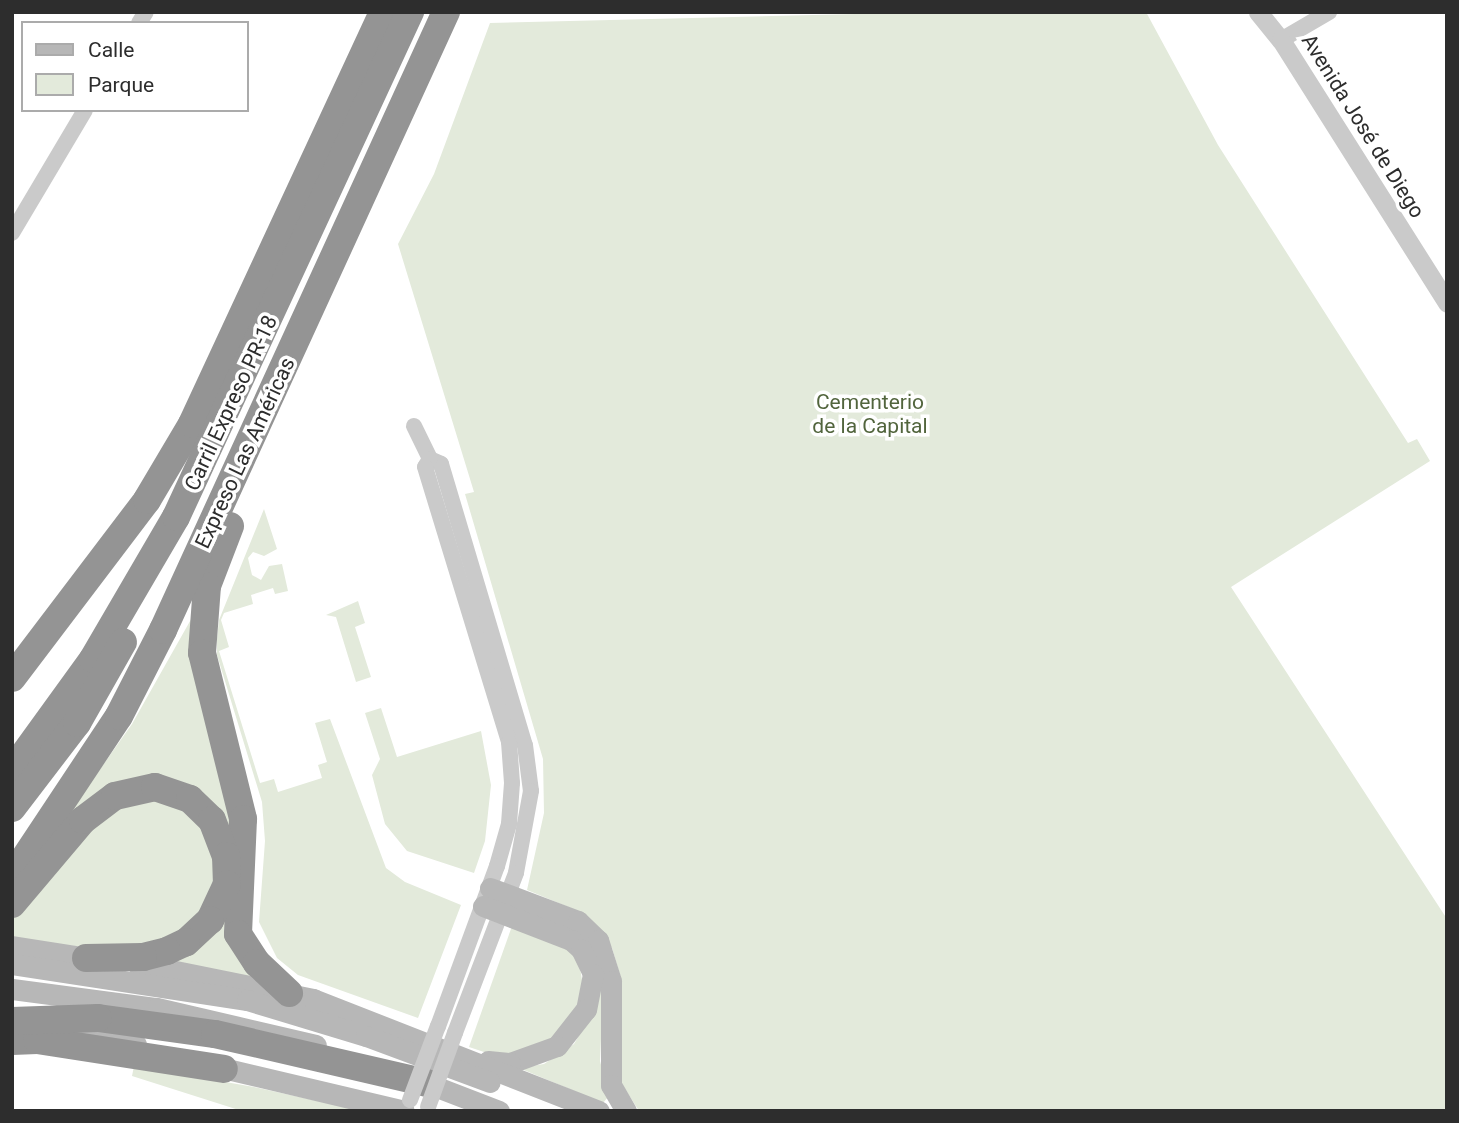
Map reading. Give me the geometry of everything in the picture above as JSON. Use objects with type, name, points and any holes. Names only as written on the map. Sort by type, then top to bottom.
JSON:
[{"type":"highway","points":[[12,678],[147,500],[192,424],[383,12]]},
{"type":"highway","name":"Carril Expreso PR-18","points":[[12,771],[93,659],[176,517],[410,12]]},
{"type":"highway","name":"Expreso Las Américas","points":[[13,895],[118,716],[259,423],[446,12]]},
{"type":"highway","points":[[259,423],[252,471],[207,586],[200,628],[206,681],[243,819],[238,934],[257,963],[289,993]]},
{"type":"highway","points":[[12,808],[98,690],[131,628],[176,517]]},
{"type":"highway","points":[[13,895],[83,820],[115,796],[155,787],[190,799],[212,820],[226,856],[227,884],[210,920],[186,942],[167,951],[143,957],[86,958]]},
{"type":"highway","points":[[12,1021],[98,1018],[215,1034],[417,1104]]},
{"type":"highway","points":[[12,1041],[37,1040],[224,1069]]},
{"type":"main road","points":[[12,946],[86,958],[173,967],[289,993],[457,1044],[510,1063],[535,1057],[557,1046],[574,1029],[591,998],[593,974],[582,949],[495,900]]},
{"type":"main road","points":[[495,900],[578,921],[598,940],[611,981],[611,1085],[626,1111]]},
{"type":"main road","points":[[12,964],[247,1000],[366,1036],[563,1111]]},
{"type":"main road","points":[[12,989],[157,1007],[260,1028],[417,1104]]},
{"type":"main road","points":[[12,1013],[224,1069],[417,1104],[499,1111]]},
{"type":"main road","points":[[457,1044],[600,1111]]},
{"type":"street","name":"Avenida José de Diego","points":[[1258,12],[1282,40],[1447,303]]},
{"type":"street","points":[[1282,40],[1329,12]]},
{"type":"street","points":[[12,233],[84,112]]},
{"type":"street","points":[[414,426],[430,459],[441,464],[525,745],[531,791],[526,833],[438,1026],[417,1104]]},
{"type":"street","points":[[417,1104],[457,1044],[495,900]]},
{"type":"green space","name":"Cementerio de la Capital","points":[[938,12],[1146,12],[1218,145],[1408,443],[1417,439],[1430,461],[1231,587],[1447,919],[1447,1111],[639,1111],[622,1084],[619,1068],[621,978],[612,948],[578,911],[527,890],[544,813],[543,759],[465,494],[474,492],[398,244],[434,174],[490,23]]},
{"type":"green space","points":[[264,509],[277,549],[264,556],[253,552],[248,558],[252,575],[261,580],[269,566],[282,564],[288,591],[275,594],[273,588],[251,595],[253,604],[224,613],[221,620],[229,647],[219,651],[260,783],[274,779],[278,792],[322,778],[318,765],[327,762],[315,723],[330,719],[386,868],[405,882],[461,905],[418,1018],[298,975],[277,958],[259,922],[265,841],[262,802],[217,655],[217,639],[219,620]]},
{"type":"green space","points":[[358,601],[365,623],[355,627],[371,677],[356,682],[336,617],[326,615]]},
{"type":"green space","points":[[194,614],[227,776],[233,908],[263,979],[164,962],[227,896],[193,795],[69,813],[132,724]]},
{"type":"green space","points":[[381,708],[397,757],[481,731],[491,785],[485,841],[474,873],[407,851],[385,824],[372,775],[380,759],[365,713]]},
{"type":"green space","points":[[167,800],[208,829],[219,887],[194,927],[151,947],[83,947],[12,939],[12,919],[67,846],[127,801]]},
{"type":"green space","points":[[512,926],[567,946],[579,961],[584,993],[560,1034],[528,1053],[493,1055],[469,1047]]},
{"type":"green space","points":[[604,972],[600,1061],[609,1096],[603,1103],[519,1068],[544,1064],[574,1044],[591,1015]]},
{"type":"green space","points":[[134,1066],[254,1087],[363,1111],[242,1111],[132,1076]]}]
